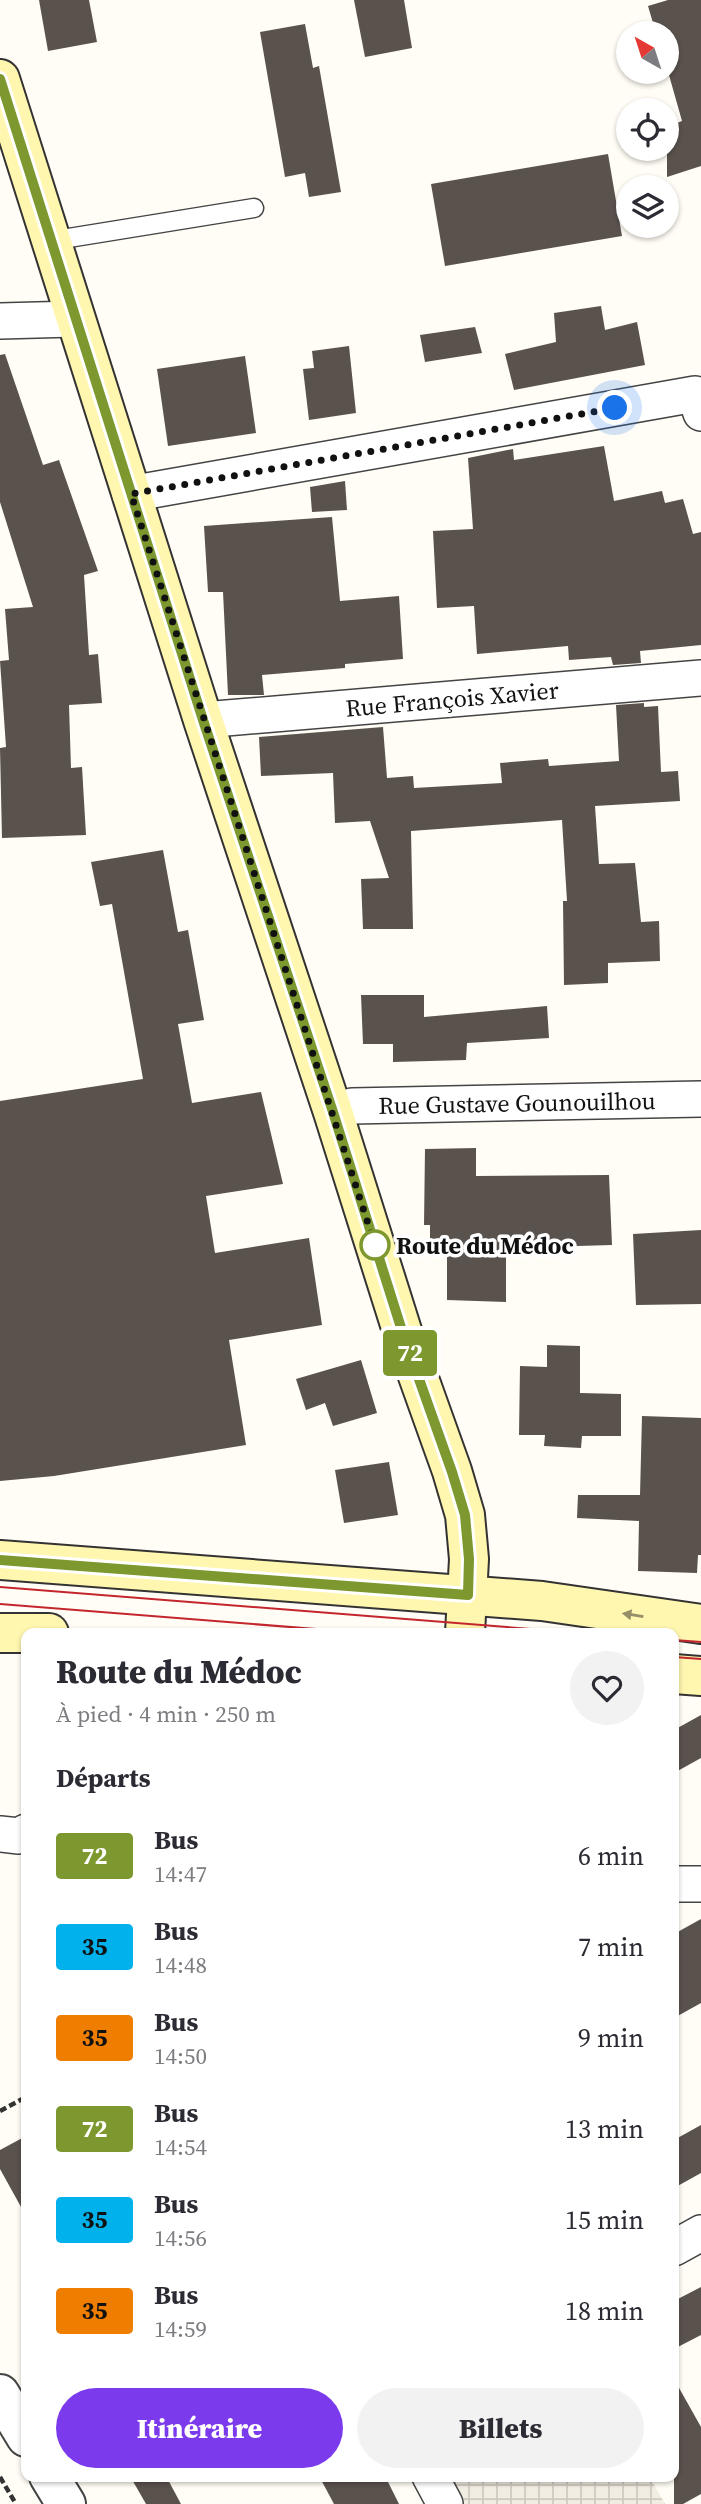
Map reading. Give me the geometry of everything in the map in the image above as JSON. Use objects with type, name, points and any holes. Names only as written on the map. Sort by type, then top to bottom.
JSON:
[{"type":"main road","points":[[0,79],[203,720],[333,1112],[403,1334],[465,1515],[469,1559],[465,1628]]},
{"type":"main road","points":[[0,1560],[542,1601],[701,1624]]},
{"type":"main road","points":[[0,1633],[21,1633]]},
{"type":"main road","points":[[679,1674],[701,1676]]},
{"type":"street","points":[[0,321],[74,319]]},
{"type":"street","points":[[131,494],[695,394],[701,413]]},
{"type":"street","name":"Rue François Xavier","points":[[203,720],[701,678]]},
{"type":"street","name":"Rue Gustave Gounouilhou","points":[[333,1112],[352,1106],[701,1099]]},
{"type":"street","points":[[679,1884],[701,1884]]},
{"type":"street","points":[[679,2245],[701,2233]]},
{"type":"street","points":[[0,2394],[21,2429]]},
{"type":"street","points":[[53,2482],[66,2504]]},
{"type":"street","points":[[433,2482],[444,2504]]},
{"type":"lane","points":[[50,241],[254,208]]},
{"type":"path","points":[[0,2111],[21,2099]]},
{"type":"path","points":[[0,2477],[16,2504]]},
{"type":"shaded area","points":[[448,2482],[652,2482],[665,2504],[460,2504]]},
{"type":"building","points":[[39,0],[89,0],[97,42],[48,51]]},
{"type":"building","points":[[354,0],[404,0],[412,48],[365,57]]},
{"type":"building","points":[[668,0],[701,0],[701,166],[673,175],[667,175],[667,161],[679,161],[679,122],[682,121],[679,98],[675,98],[672,84],[679,84],[679,21],[652,21],[648,6]]},
{"type":"building","points":[[305,24],[313,68],[319,66],[341,192],[309,197],[305,173],[285,177],[260,32]]},
{"type":"building","points":[[608,154],[616,201],[616,237],[445,266],[431,184]]},
{"type":"building","points":[[601,306],[605,330],[637,322],[645,365],[514,390],[505,354],[556,342],[554,313]]},
{"type":"building","points":[[475,327],[482,353],[425,362],[420,335]]},
{"type":"building","points":[[349,346],[356,413],[309,420],[303,369],[314,368],[312,351]]},
{"type":"building","points":[[5,354],[43,465],[59,460],[98,571],[84,575],[89,655],[98,654],[102,703],[69,705],[71,768],[82,767],[86,835],[2,838],[0,748],[6,747],[0,661],[9,660],[5,609],[33,607],[0,502],[0,355]]},
{"type":"building","points":[[245,356],[256,433],[168,446],[157,369]]},
{"type":"building","points":[[604,446],[614,501],[662,491],[665,503],[683,499],[693,534],[701,532],[701,645],[640,651],[641,663],[613,665],[611,657],[569,660],[568,646],[477,654],[474,606],[437,608],[433,531],[473,529],[468,458],[513,449],[514,460]]},
{"type":"building","points":[[345,481],[347,510],[312,512],[310,487]]},
{"type":"building","points":[[332,517],[340,601],[399,596],[403,659],[345,664],[345,668],[262,675],[264,695],[228,695],[223,592],[208,592],[204,526]]},
{"type":"building","points":[[644,703],[644,707],[658,706],[661,772],[678,771],[680,801],[595,806],[599,864],[635,863],[641,922],[659,921],[660,961],[608,963],[608,983],[564,985],[563,901],[567,901],[562,820],[411,831],[413,929],[363,929],[361,879],[389,878],[370,821],[335,823],[333,773],[261,776],[259,737],[383,727],[387,778],[413,776],[414,788],[502,783],[500,763],[548,759],[549,766],[619,761],[616,705]]},
{"type":"building","points":[[163,850],[178,932],[188,930],[204,1020],[178,1024],[192,1103],[261,1092],[283,1184],[206,1196],[215,1253],[309,1238],[322,1325],[229,1340],[246,1445],[54,1476],[0,1481],[0,1101],[143,1079],[112,904],[100,906],[91,862]]},
{"type":"building","points":[[361,995],[424,995],[424,1017],[547,1006],[549,1038],[467,1043],[466,1060],[393,1062],[393,1044],[363,1044]]},
{"type":"building","points":[[476,1148],[476,1176],[609,1175],[612,1245],[506,1248],[506,1302],[447,1300],[447,1253],[430,1253],[430,1225],[424,1225],[425,1149]]},
{"type":"building","points":[[701,1230],[701,1304],[636,1305],[633,1234]]},
{"type":"building","points":[[547,1345],[580,1346],[580,1393],[621,1394],[621,1436],[582,1436],[581,1448],[544,1446],[545,1435],[519,1435],[520,1366],[547,1367]]},
{"type":"building","points":[[361,1360],[377,1413],[333,1426],[325,1403],[306,1410],[296,1379]]},
{"type":"building","points":[[642,1416],[701,1418],[701,1555],[698,1555],[697,1573],[638,1571],[639,1521],[577,1518],[578,1495],[640,1495]]},
{"type":"building","points":[[389,1462],[398,1515],[344,1523],[335,1470]]},
{"type":"building","points":[[701,1715],[701,1758],[679,1770],[679,1727]]},
{"type":"building","points":[[701,1919],[701,2003],[679,2015],[679,1931]]},
{"type":"building","points":[[701,2125],[701,2173],[679,2185],[679,2137]]},
{"type":"building","points":[[21,2139],[21,2207],[0,2169],[0,2150]]},
{"type":"building","points":[[701,2287],[701,2335],[679,2346],[679,2298]]},
{"type":"building","points":[[679,2388],[701,2427],[701,2494],[683,2504],[674,2504],[674,2482],[679,2482]]},
{"type":"building","points":[[133,2482],[169,2482],[181,2504],[146,2504]]},
{"type":"building","points":[[322,2482],[388,2482],[399,2504],[334,2504]]},
{"type":"tram line","points":[[0,1587],[519,1628]]},
{"type":"tram line","points":[[0,1604],[303,1628]]},
{"type":"tram line","points":[[679,1640],[701,1642]]},
{"type":"tram line","points":[[679,1657],[701,1659]]},
{"type":"bus line","name":"72","points":[[0,79],[203,720],[333,1112],[403,1334],[452,1472],[465,1515],[469,1559],[468,1595],[0,1560]]},
{"type":"place","name":"Route du Médoc","points":[[375,1245]]},
{"type":"route","points":[[375,1245],[131,494],[615,408]]}]
